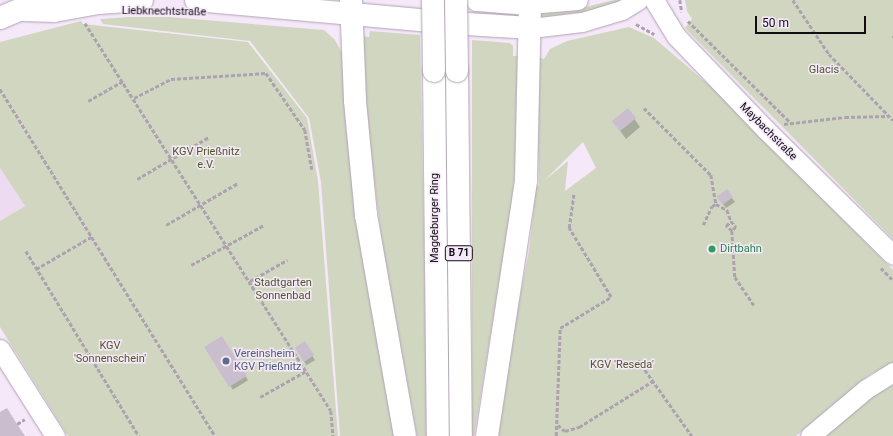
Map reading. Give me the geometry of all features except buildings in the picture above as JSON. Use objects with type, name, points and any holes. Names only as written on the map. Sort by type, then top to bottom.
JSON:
[{"type":"main road","name":"Liebknechtstraße","points":[[0,18],[23,10],[42,0]]},
{"type":"main road","name":"Magdeburger Ring","points":[[433,0],[438,436]]},
{"type":"main road","name":"Magdeburger Ring","points":[[456,0],[461,436]]},
{"type":"main road","points":[[477,0],[530,2],[531,28],[526,180],[487,436]]},
{"type":"main road","name":"Liebknechtstraße","points":[[23,10],[54,11],[98,3],[148,5]]},
{"type":"main road","name":"Liebknechtstraße","points":[[191,5],[351,7],[422,20]]},
{"type":"main road","points":[[351,7],[355,101],[366,216],[405,436]]},
{"type":"main road","points":[[467,24],[531,28]]},
{"type":"street","points":[[530,2],[578,0]]},
{"type":"street","points":[[531,28],[582,22],[622,10],[638,0]]},
{"type":"street","name":"Maybachstraße","points":[[654,0],[676,36],[766,130],[893,255]]},
{"type":"street","points":[[0,349],[55,436]]},
{"type":"street","points":[[810,436],[869,386],[893,372]]},
{"type":"path","points":[[680,0],[683,14],[690,24],[790,122],[889,116]]},
{"type":"path","points":[[793,0],[829,54],[893,120]]},
{"type":"path","name":"Liebknechtstraße","points":[[148,5],[191,5]]},
{"type":"path","points":[[85,23],[172,157],[331,411],[333,436]]},
{"type":"path","points":[[134,98],[171,79],[266,73],[305,130],[312,169]]},
{"type":"path","points":[[88,101],[123,81]]},
{"type":"path","points":[[0,89],[214,436]]},
{"type":"path","points":[[644,108],[711,175],[716,204]]},
{"type":"path","points":[[137,179],[172,157],[210,137]]},
{"type":"path","points":[[166,225],[238,183]]},
{"type":"path","points":[[556,436],[558,425],[560,328],[611,297],[569,228],[574,193]]},
{"type":"path","points":[[716,204],[727,210],[731,221],[736,227],[732,231],[735,277],[754,305]]},
{"type":"path","points":[[703,225],[712,206],[716,204]]},
{"type":"path","points":[[731,221],[726,226],[732,231]]},
{"type":"path","points":[[191,265],[264,225]]},
{"type":"path","points":[[36,269],[91,237]]},
{"type":"path","points":[[26,251],[139,436]]},
{"type":"path","points":[[250,281],[287,260]]},
{"type":"path","points":[[638,360],[692,436]]},
{"type":"path","points":[[260,397],[306,371]]},
{"type":"path","points":[[558,425],[565,431],[578,427],[653,381]]},
{"type":"shaded area","points":[[0,168],[25,206],[0,221]]},
{"type":"green space","points":[[614,0],[624,0],[591,11],[540,18],[541,12],[581,8]]},
{"type":"green space","name":"Glacis","points":[[685,0],[893,0],[893,239],[685,28],[692,19],[687,11]]},
{"type":"green space","points":[[169,17],[324,30],[335,40],[345,58],[397,436],[340,436],[321,182],[309,118],[250,41],[103,24],[100,19]]},
{"type":"green space","name":"KGV Prießnitz e.V.","points":[[81,21],[83,24],[248,42],[307,118],[318,181],[338,436],[68,436],[0,327],[0,221],[25,206],[0,168],[0,42]]},
{"type":"green space","name":"KGV 'Reseda'","points":[[629,27],[654,38],[716,91],[893,270],[893,364],[870,374],[796,436],[499,436],[502,388],[529,251],[536,188],[539,185],[537,70],[539,57],[544,59],[550,49],[567,41]],"holes":[[[583,142],[596,168],[565,191],[568,161],[544,181]]]},
{"type":"green space","points":[[370,31],[420,35],[428,436],[417,436],[382,243],[366,113],[362,36],[369,37]]},
{"type":"green space","points":[[472,40],[510,43],[513,46],[513,56],[518,56],[516,161],[511,209],[474,436],[472,436]]},
{"type":"green space","points":[[893,383],[893,436],[821,436],[879,391]]},
{"type":"place","name":"Dirtbahn","points":[[712,249]]},
{"type":"place","name":"Vereinsheim KGV Prießnitz","points":[[226,361]]},
{"type":"park label","name":"Stadtgarten Sonnenbad","points":[[283,290]]},
{"type":"park label","name":"KGV 'Sonnenschein'","points":[[110,353]]}]
